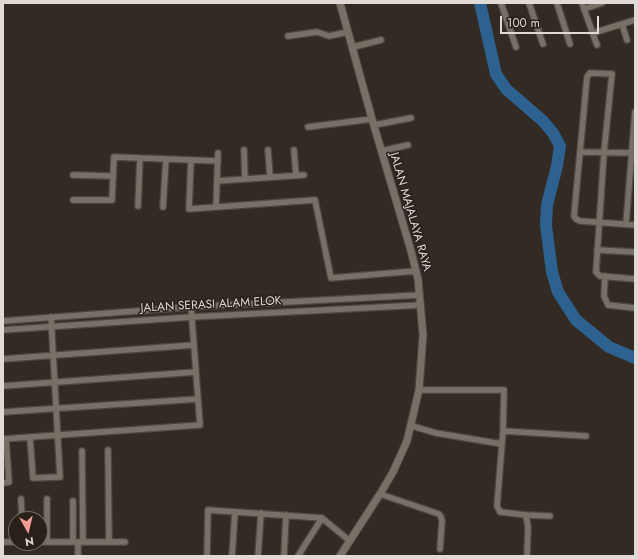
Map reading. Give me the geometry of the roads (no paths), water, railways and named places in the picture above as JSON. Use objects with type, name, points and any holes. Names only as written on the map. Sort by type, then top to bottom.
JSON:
[{"type":"street","name":"JALAN MAJALAYA RAYA","points":[[340,3],[416,271],[420,294],[423,335],[419,390],[412,426],[407,441],[393,472],[340,556]]},
{"type":"street","points":[[501,3],[516,48]]},
{"type":"street","points":[[529,3],[543,44]]},
{"type":"street","points":[[557,3],[570,44]]},
{"type":"street","points":[[597,45],[583,6],[602,3]]},
{"type":"street","points":[[593,33],[635,20]]},
{"type":"street","points":[[622,24],[627,40]]},
{"type":"street","points":[[288,36],[317,32],[329,36],[348,32]]},
{"type":"street","points":[[353,47],[381,40]]},
{"type":"street","points":[[635,225],[599,222],[580,221],[574,216],[587,77],[590,73],[596,72],[612,74],[604,152],[599,222],[597,250],[596,272],[600,276],[635,279]]},
{"type":"street","points":[[626,224],[633,153],[635,112]]},
{"type":"street","points":[[308,126],[411,118]]},
{"type":"street","points":[[382,151],[408,145]]},
{"type":"street","points":[[244,150],[245,179]]},
{"type":"street","points":[[268,150],[270,177]]},
{"type":"street","points":[[294,150],[296,175]]},
{"type":"street","points":[[216,207],[218,152]]},
{"type":"street","points":[[580,152],[633,153]]},
{"type":"street","points":[[73,200],[112,200],[114,157],[218,161]]},
{"type":"street","points":[[138,206],[140,158]]},
{"type":"street","points":[[163,208],[166,159]]},
{"type":"street","points":[[191,160],[189,209],[315,200],[331,278],[416,271]]},
{"type":"street","points":[[73,175],[113,176]]},
{"type":"street","points":[[217,181],[304,175]]},
{"type":"street","points":[[597,250],[635,252]]},
{"type":"street","points":[[605,276],[604,296],[608,305],[635,308]]},
{"type":"street","name":"JALAN SERASI ALAM ELOK","points":[[3,321],[191,307],[420,294]]},
{"type":"street","points":[[394,296],[394,307]]},
{"type":"street","name":"JALAN SERASI ALAM ELOK","points":[[3,330],[192,317],[421,305]]},
{"type":"street","points":[[3,483],[9,482],[4,439],[200,425],[191,307]]},
{"type":"street","points":[[30,437],[33,478],[60,477],[51,317]]},
{"type":"street","points":[[3,359],[194,345]]},
{"type":"street","points":[[3,386],[196,372]]},
{"type":"street","points":[[419,390],[504,390],[498,510],[502,513],[550,516]]},
{"type":"street","points":[[3,412],[198,399]]},
{"type":"street","points":[[412,426],[444,435],[502,444]]},
{"type":"street","points":[[503,431],[586,436]]},
{"type":"street","points":[[108,450],[110,542]]},
{"type":"street","points":[[78,556],[82,451]]},
{"type":"street","points":[[380,494],[439,514],[442,521],[440,549]]},
{"type":"street","points":[[21,499],[22,511]]},
{"type":"street","points":[[47,499],[47,511]]},
{"type":"street","points":[[73,501],[78,542]]},
{"type":"street","points":[[207,556],[208,510],[322,518],[350,541]]},
{"type":"street","points":[[232,556],[235,512]]},
{"type":"street","points":[[258,556],[261,514]]},
{"type":"street","points":[[284,556],[286,515]]},
{"type":"street","points":[[526,515],[528,527],[527,556]]},
{"type":"street","points":[[298,556],[322,518]]},
{"type":"street","points":[[48,542],[125,542]]},
{"type":"waterway","points":[[480,3],[496,74],[506,89],[543,121],[553,133],[560,146],[557,166],[547,205],[546,225],[552,272],[558,292],[576,320],[609,347],[635,358]]}]
